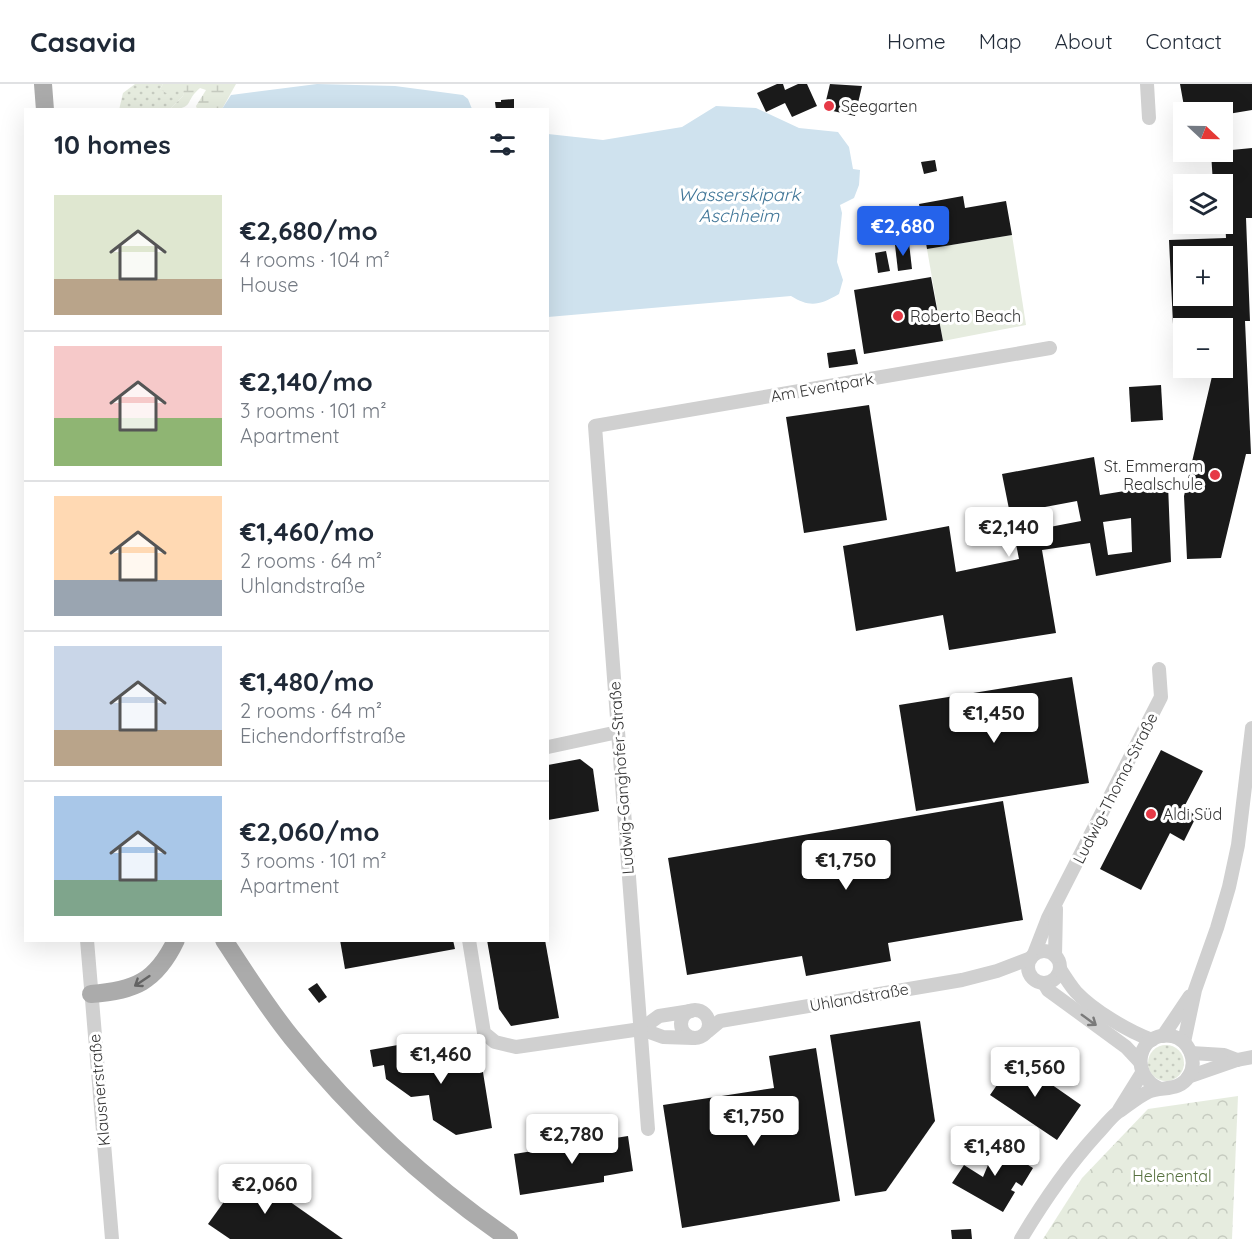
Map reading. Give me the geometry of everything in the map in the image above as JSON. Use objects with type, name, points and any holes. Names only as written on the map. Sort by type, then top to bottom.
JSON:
[{"type":"main road","points":[[43,84],[45,108]]},
{"type":"main road","points":[[91,994],[124,990],[139,984],[156,971],[169,955],[175,942]]},
{"type":"main road","points":[[225,942],[292,1038],[335,1088],[381,1136],[418,1170],[454,1200],[509,1239]]},
{"type":"street","points":[[1147,84],[1149,118]]},
{"type":"street","name":"Am Eventpark","points":[[595,426],[1050,348]]},
{"type":"street","name":"Ludwig-Ganghofer-Straße","points":[[595,426],[624,835],[648,1129]]},
{"type":"street","name":"Ludwig-Thoma-Straße","points":[[1033,956],[1038,939],[1161,697],[1159,669]]},
{"type":"street","points":[[1188,1077],[1193,1061],[1187,1048],[1195,990],[1229,887],[1238,845],[1252,728]]},
{"type":"street","points":[[549,747],[618,732]]},
{"type":"street","name":"Ludwig-Thoma-Straße","points":[[1057,904],[1054,931],[1057,962]]},
{"type":"street","name":"Klausnerstraße","points":[[87,942],[112,1239]]},
{"type":"street","points":[[469,942],[484,1033],[495,1042],[516,1047],[641,1029],[659,1016],[697,1012],[720,1020],[701,1037],[693,1038],[663,1037],[641,1029]]},
{"type":"street","name":"Uhlandstraße","points":[[720,1020],[962,980],[997,972],[1045,951],[1057,962]]},
{"type":"street","points":[[1033,956],[1028,969],[1038,981],[1126,1047],[1141,1067],[1146,1080],[1160,1089]]},
{"type":"street","points":[[1038,981],[1054,979],[1057,962]]},
{"type":"street","points":[[1057,962],[1076,992],[1088,1003],[1135,1034],[1158,1038],[1170,1036],[1187,1048],[1224,1055],[1237,1060]]},
{"type":"street","name":"Uhlandstraße","points":[[997,972],[1038,981]]},
{"type":"street","points":[[1021,1239],[1041,1204],[1063,1175],[1118,1112],[1141,1067],[1141,1053],[1158,1038],[1195,990]]},
{"type":"street","points":[[697,1012],[709,1021],[708,1031]]},
{"type":"street","points":[[693,1038],[686,1035],[682,1026],[683,1018],[697,1012]]},
{"type":"street","points":[[1118,1112],[1147,1092],[1176,1087],[1188,1077],[1237,1060],[1252,1058]]},
{"type":"green space","points":[[135,84],[163,84],[160,89],[185,89],[183,96],[171,108],[119,108],[123,93]]},
{"type":"green space","points":[[163,84],[236,84],[223,108],[197,108],[206,90],[200,88],[186,106],[171,108],[183,96],[184,89],[166,93],[160,89]]},
{"type":"green space","points":[[1012,235],[1026,325],[943,341],[927,249]]},
{"type":"green space","points":[[1166,1045],[1179,1050],[1184,1063],[1179,1076],[1166,1081],[1153,1076],[1148,1063],[1153,1050]]},
{"type":"green space","name":"Helenental","points":[[1238,1096],[1232,1239],[1043,1239],[1082,1178],[1148,1109]]},
{"type":"water","points":[[317,84],[395,86],[463,95],[468,99],[472,108],[223,108],[231,95]]},
{"type":"water","name":"Wasserskipark Aschheim","points":[[716,106],[756,108],[799,128],[838,132],[849,147],[853,169],[860,170],[859,185],[854,198],[840,205],[842,213],[837,262],[843,280],[839,294],[815,304],[791,296],[549,317],[549,134],[603,140],[682,127]]},
{"type":"building","points":[[777,84],[783,84],[785,90],[798,84],[807,84],[817,106],[792,117],[785,103],[766,112],[757,93]]},
{"type":"building","points":[[830,84],[862,86],[855,116],[824,109]]},
{"type":"building","points":[[1180,84],[1252,84],[1252,110],[1233,113],[1233,102],[1183,102]]},
{"type":"building","points":[[514,99],[514,108],[496,108],[495,102],[501,102],[501,100]]},
{"type":"building","points":[[1252,148],[1252,218],[1246,218],[1250,321],[1245,321],[1251,454],[1246,454],[1221,558],[1187,559],[1184,496],[1212,378],[1233,378],[1233,318],[1173,318],[1173,324],[1169,240],[1226,238],[1226,234],[1233,234],[1233,174],[1212,174],[1212,162],[1233,162],[1233,150]]},
{"type":"building","points":[[935,160],[937,171],[924,174],[921,162]]},
{"type":"building","points":[[963,196],[965,208],[1006,201],[1012,235],[927,249],[919,204]]},
{"type":"building","points":[[909,243],[912,269],[898,271],[895,245]]},
{"type":"building","points":[[886,251],[890,271],[878,273],[875,253]]},
{"type":"building","name":"Roberto Beach","points":[[931,277],[943,341],[864,354],[854,290]]},
{"type":"building","points":[[855,349],[858,364],[829,368],[827,353]]},
{"type":"building","points":[[1161,385],[1163,420],[1131,422],[1129,387]]},
{"type":"building","points":[[869,405],[887,520],[804,533],[786,417]]},
{"type":"building","points":[[1094,457],[1100,495],[1168,484],[1171,562],[1096,576],[1090,543],[1042,550],[1056,633],[949,650],[943,615],[856,631],[843,546],[949,526],[956,572],[1019,559],[1002,474]],"holes":[[[1077,501],[1081,521],[1034,530],[1029,510]],[[1131,518],[1132,552],[1108,555],[1103,522]]]},
{"type":"building","points":[[1072,677],[1089,783],[916,811],[899,705]]},
{"type":"building","points":[[1161,750],[1203,771],[1183,809],[1197,815],[1184,841],[1170,833],[1141,890],[1100,869]]},
{"type":"building","points":[[580,759],[593,769],[599,811],[549,820],[549,765]]},
{"type":"building","points":[[1003,801],[1023,920],[888,943],[891,961],[806,976],[802,956],[687,975],[668,858]]},
{"type":"building","points":[[340,942],[453,942],[455,949],[345,969]]},
{"type":"building","points":[[487,942],[545,942],[559,1018],[511,1026],[499,1009]]},
{"type":"building","points":[[317,983],[327,997],[319,1003],[308,989]]},
{"type":"building","points":[[920,1021],[935,1121],[886,1191],[855,1196],[830,1035]]},
{"type":"building","points":[[409,1043],[412,1057],[466,1047],[468,1062],[481,1060],[492,1128],[456,1135],[433,1120],[429,1095],[411,1097],[386,1079],[384,1065],[373,1067],[370,1050]]},
{"type":"building","points":[[816,1048],[840,1201],[682,1228],[663,1105],[774,1088],[769,1056]]},
{"type":"building","points":[[1021,1055],[1041,1070],[1038,1075],[1081,1105],[1057,1140],[990,1095],[1015,1059],[1017,1061]]},
{"type":"building","points":[[628,1136],[633,1171],[604,1176],[604,1182],[520,1195],[514,1154]]},
{"type":"building","points":[[990,1141],[1033,1168],[1022,1186],[1016,1182],[1011,1190],[1015,1192],[1003,1212],[952,1183],[964,1165],[983,1177],[988,1165],[979,1159]]},
{"type":"building","points":[[246,1171],[343,1239],[230,1239],[208,1224]]},
{"type":"building","points":[[971,1229],[972,1239],[952,1239],[951,1230]]},
{"type":"place","name":"Seegarten","points":[[829,106]]},
{"type":"place","name":"Roberto Beach","points":[[898,316]]},
{"type":"place","name":"St. Emmeram Realschule","points":[[1215,475]]},
{"type":"place","name":"Aldi Süd","points":[[1151,814]]}]
